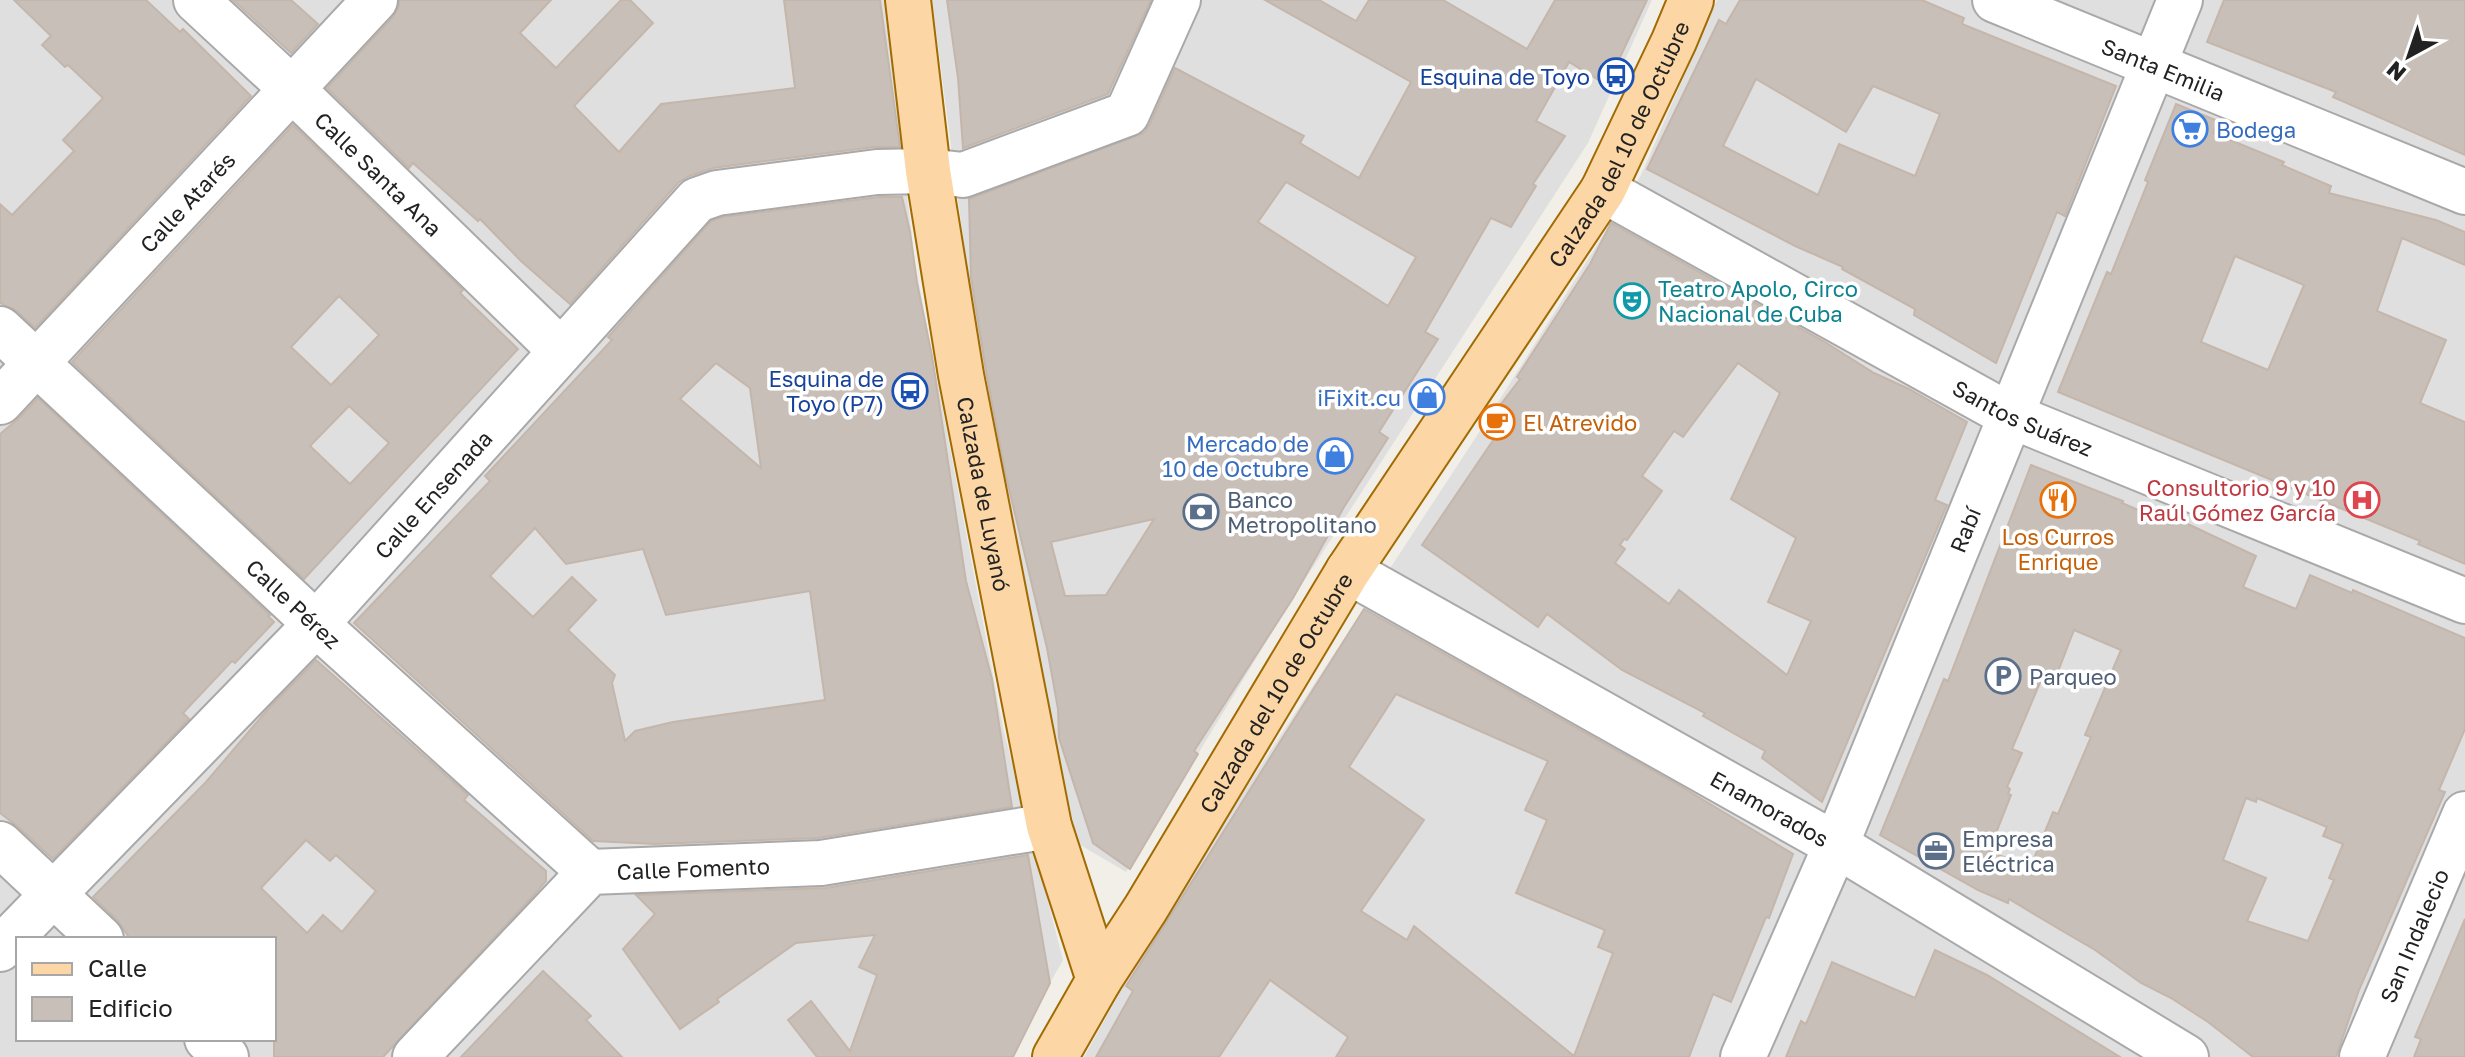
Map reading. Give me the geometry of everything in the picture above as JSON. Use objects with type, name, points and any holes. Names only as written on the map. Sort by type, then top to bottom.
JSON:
[{"type":"main road","name":"Calzada de Luyanó","points":[[908,0],[928,171],[961,375],[1049,826],[1099,980]]},
{"type":"main road","name":"Calzada del 10 de Octubre","points":[[1055,1057],[1348,571],[1603,190],[1691,0]]},
{"type":"street","name":"Calle Santa Ana","points":[[196,0],[560,350]]},
{"type":"street","name":"Calle Atarés","points":[[0,402],[375,0]]},
{"type":"street","name":"Calle Ensenada","points":[[0,949],[316,624],[697,200],[706,195],[877,172],[928,171],[963,175],[1127,114],[1178,0]]},
{"type":"street","name":"Santa Emilia","points":[[1995,0],[2465,192]]},
{"type":"street","name":"Rabí","points":[[1743,1057],[1836,845],[2180,0]]},
{"type":"street","name":"Santos Suárez","points":[[1603,190],[2009,415],[2465,601]]},
{"type":"street","name":"Calle Pérez","points":[[0,329],[316,624],[590,872]]},
{"type":"street","name":"Enamorados","points":[[1348,571],[1836,845],[2186,1057]]},
{"type":"street","name":"San Indalecio","points":[[2362,1057],[2465,814]]},
{"type":"street","name":"Calle Fomento","points":[[415,1057],[590,872],[821,863],[1049,826]]},
{"type":"street","points":[[0,844],[99,937]]},
{"type":"street","points":[[209,1041],[226,1057]]},
{"type":"shaded area","points":[[0,0],[884,0],[915,263],[1003,728],[1063,960],[1008,1057],[0,1057]]},
{"type":"shaded area","points":[[932,0],[1652,0],[1588,143],[1293,598],[1126,872],[1077,843],[979,361]]},
{"type":"shaded area","points":[[1717,0],[2465,0],[2465,1057],[1084,1057],[1157,924],[1478,434],[1641,175]]},
{"type":"building","points":[[14,0],[146,0],[180,32],[183,29],[251,96],[35,328],[17,311],[0,303],[0,204],[12,215],[74,151],[63,140],[103,98],[42,45],[51,36]]},
{"type":"building","points":[[233,0],[291,0],[318,24],[291,53]]},
{"type":"building","points":[[399,0],[551,0],[520,33],[556,68],[621,0],[630,0],[653,23],[574,106],[619,152],[661,104],[795,88],[784,0],[880,0],[900,147],[874,147],[713,168],[689,176],[678,183],[570,304],[480,219],[478,221],[413,163],[409,168],[327,88],[393,17]]},
{"type":"building","points":[[947,0],[1151,0],[1108,94],[963,148],[958,78]]},
{"type":"building","points":[[1265,0],[1319,0],[1356,21],[1369,0],[1443,0],[1527,49],[1555,0],[1647,0],[1607,85],[1569,62],[1536,121],[1565,136],[1533,184],[1536,186],[1511,227],[1491,218],[1425,332],[1438,339],[1379,432],[1388,438],[1344,507],[1293,598],[1194,751],[1198,754],[1130,869],[1093,843],[1059,738],[1058,709],[1047,648],[1005,472],[986,371],[971,278],[969,199],[1144,133],[1175,68],[1304,136],[1300,143],[1359,178],[1411,82]],"holes":[[[1286,182],[1416,257],[1388,306],[1258,222]],[[1154,519],[1106,595],[1065,596],[1051,542]]]},
{"type":"building","points":[[1740,0],[1922,0],[1964,18],[1962,24],[2116,86],[2065,216],[2057,212],[1996,363],[1914,315],[1915,309],[1843,267],[1795,246],[1647,169],[1719,20],[1726,24]],"holes":[[[1756,79],[1846,132],[1873,86],[1940,114],[1915,176],[1839,144],[1818,195],[1723,146]]]},
{"type":"building","points":[[2224,0],[2465,0],[2465,155],[2333,97],[2336,92],[2207,42]]},
{"type":"building","points":[[2176,104],[2218,121],[2213,133],[2284,162],[2282,165],[2331,186],[2329,193],[2436,220],[2465,232],[2465,265],[2402,238],[2377,311],[2446,340],[2420,403],[2465,422],[2465,564],[2418,544],[2420,541],[2058,392],[2107,272],[2111,274],[2148,182],[2145,180]],"holes":[[[2235,256],[2304,285],[2268,370],[2201,342]]]},
{"type":"building","points":[[293,125],[463,290],[460,293],[518,349],[304,579],[72,362]],"holes":[[[339,296],[379,335],[331,385],[291,347]],[[349,406],[389,443],[350,484],[310,446]]]},
{"type":"building","points":[[879,197],[902,197],[932,356],[966,581],[992,679],[1012,807],[818,838],[655,844],[593,841],[354,623],[490,481],[485,476],[612,340],[608,337],[711,221]],"holes":[[[716,363],[750,388],[761,468],[680,399]],[[535,528],[566,564],[643,549],[666,615],[810,591],[825,700],[673,722],[635,731],[625,741],[612,683],[615,675],[568,630],[596,600],[572,577],[533,617],[490,576]]]},
{"type":"building","points":[[1611,223],[1825,342],[1874,373],[1967,422],[1935,500],[1947,505],[1822,802],[1762,758],[1765,751],[1703,716],[1705,713],[1622,670],[1547,614],[1538,627],[1422,545],[1498,433],[1486,424],[1520,379],[1517,377],[1590,264]],"holes":[[[1738,363],[1780,393],[1731,499],[1796,538],[1768,602],[1811,621],[1787,675],[1679,590],[1669,604],[1615,563],[1625,549],[1620,545],[1624,539],[1627,540],[1662,491],[1642,476],[1674,431],[1683,437]]]},
{"type":"building","points":[[38,398],[274,622],[183,713],[189,719],[53,859],[0,813],[0,434]]},
{"type":"building","points":[[2031,465],[2123,501],[2173,525],[2175,518],[2256,556],[2243,587],[2296,609],[2310,575],[2465,638],[2465,729],[2439,790],[2445,792],[2359,990],[2336,1057],[2253,1057],[2208,1022],[2141,983],[2095,950],[2009,899],[2008,903],[1978,890],[1880,835],[1944,679],[1948,681]],"holes":[[[2074,630],[2121,650],[2085,735],[2091,737],[2058,814],[2053,812],[2030,868],[1989,851],[2011,795],[2007,787],[2022,753],[2012,749],[2042,678],[2054,682]],[[2246,798],[2256,802],[2257,798],[2327,827],[2323,836],[2343,844],[2329,878],[2334,880],[2308,941],[2247,921],[2266,878],[2223,860]]]},
{"type":"building","points":[[1364,609],[1682,787],[1793,854],[1769,918],[1766,917],[1731,1002],[1713,994],[1689,1057],[1336,1057],[1348,1037],[1270,980],[1219,1057],[1096,1057],[1133,991],[1126,986]],"holes":[[[1396,694],[1548,761],[1525,810],[1547,820],[1516,893],[1605,930],[1598,947],[1613,953],[1574,1056],[1414,926],[1407,940],[1361,911],[1424,820],[1349,767]]]},
{"type":"building","points":[[316,660],[468,795],[464,800],[546,871],[546,881],[383,1057],[274,1057],[276,937],[129,937],[118,921],[93,897],[206,782],[268,709]],"holes":[[[306,840],[330,861],[336,855],[376,891],[342,932],[323,915],[307,933],[261,888]]]},
{"type":"building","points":[[1028,855],[1050,983],[1013,1057],[817,1057],[788,1020],[811,1001],[850,1051],[877,975],[859,967],[875,935],[796,943],[680,1029],[623,949],[655,914],[636,895],[825,888]]},
{"type":"building","points":[[2465,919],[2465,1057],[2414,1057],[2421,1039],[2415,1037]]},
{"type":"building","points":[[1935,950],[1987,975],[2120,1057],[1786,1057],[1801,1021],[1806,1024],[1832,962],[1915,998]]},
{"type":"building","points":[[543,971],[591,1016],[586,1020],[622,1057],[461,1057]]},
{"type":"place","name":"Esquina de Toyo","points":[[1616,76]]},
{"type":"place","name":"Bodega","points":[[2190,129]]},
{"type":"place","name":"Teatro Apolo, Circo Nacional de Cuba","points":[[1632,301]]},
{"type":"place","name":"Esquina de Toyo (P7)","points":[[910,391]]},
{"type":"place","name":"iFixit.cu","points":[[1427,397]]},
{"type":"place","name":"El Atrevido","points":[[1497,422]]},
{"type":"place","name":"Mercado de 10 de Octubre","points":[[1335,456]]},
{"type":"place","name":"Los Curros Enrique","points":[[2058,500]]},
{"type":"place","name":"Consultorio 9 y 10 Raúl Gómez García","points":[[2362,500]]},
{"type":"place","name":"Banco Metropolitano","points":[[1201,512]]},
{"type":"place","name":"Parqueo","points":[[2003,676]]},
{"type":"place","name":"Empresa Eléctrica","points":[[1936,851]]}]
